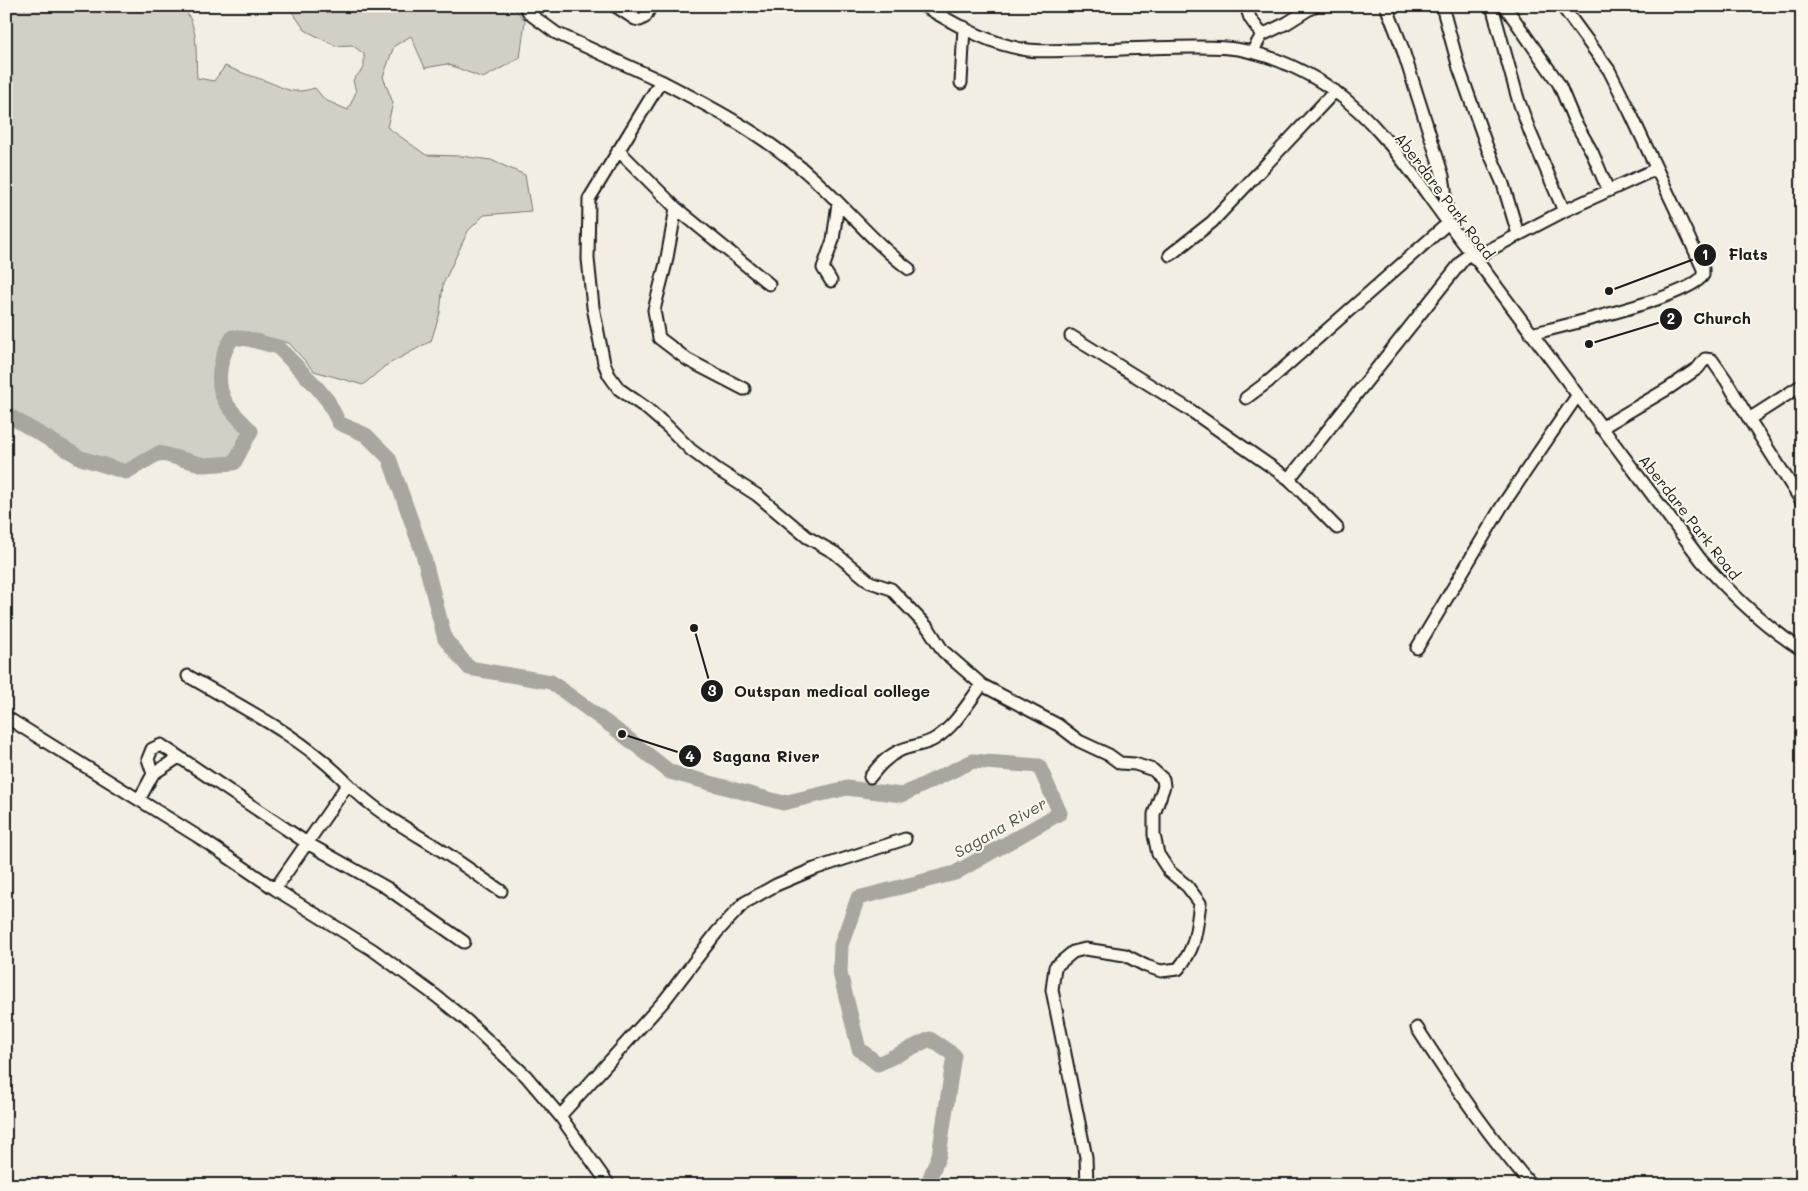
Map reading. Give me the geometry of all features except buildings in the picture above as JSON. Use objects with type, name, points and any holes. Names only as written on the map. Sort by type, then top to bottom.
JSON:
[{"type":"street","points":[[525,6],[530,14],[556,33],[714,108],[748,128],[793,162],[838,203],[891,256],[908,269]]},
{"type":"street","points":[[615,6],[634,19],[640,20],[645,17],[651,6]]},
{"type":"street","name":"Aberdare Park Road","points":[[924,6],[964,28],[1007,46],[1029,50],[1178,47],[1252,52],[1300,71],[1335,91],[1390,146],[1601,428],[1683,536],[1723,585],[1758,617],[1802,650]]},
{"type":"street","points":[[1246,6],[1250,18],[1262,35]]},
{"type":"street","points":[[1252,52],[1262,35],[1287,23],[1314,6]]},
{"type":"street","points":[[1246,398],[1269,381],[1447,224],[1443,176],[1401,44],[1386,6]]},
{"type":"street","points":[[1442,6],[1460,68],[1487,147],[1503,184],[1518,234]]},
{"type":"street","points":[[1492,6],[1518,98],[1530,132],[1564,211]]},
{"type":"street","points":[[1505,6],[1559,84],[1608,190]]},
{"type":"street","points":[[1531,334],[1599,317],[1668,295],[1701,280],[1703,275],[1703,269],[1609,70],[1562,6]]},
{"type":"street","points":[[961,83],[964,28]]},
{"type":"street","points":[[661,82],[589,199],[588,259],[593,307],[604,362],[609,375],[619,389],[661,420],[691,450],[756,495],[807,537],[835,553],[870,582],[891,589],[930,629],[943,651],[982,685],[1058,725],[1079,742],[1120,762],[1136,764],[1153,770],[1163,779],[1164,786],[1154,814],[1154,835],[1158,854],[1169,871],[1187,886],[1200,903],[1193,947],[1187,958],[1178,969],[1161,971],[1146,966],[1125,954],[1085,948],[1073,952],[1055,967],[1052,990],[1086,1157],[1087,1185]]},
{"type":"street","points":[[1170,255],[1212,222],[1335,91]]},
{"type":"street","points":[[618,150],[676,208],[768,284]]},
{"type":"street","points":[[1289,479],[1472,254],[1656,169]]},
{"type":"street","points":[[831,281],[823,268],[833,240],[838,203]]},
{"type":"street","points":[[676,208],[666,263],[654,310],[659,338],[688,360],[744,389]]},
{"type":"street","points":[[1071,336],[1187,408],[1289,479],[1338,528]]},
{"type":"street","points":[[1601,428],[1669,388],[1698,368],[1705,359],[1712,360],[1802,502]]},
{"type":"street","points":[[1749,419],[1802,385]]},
{"type":"street","points":[[1417,648],[1502,506],[1577,396]]},
{"type":"street","points":[[188,676],[288,735],[335,771],[366,802],[501,891]]},
{"type":"street","points":[[870,778],[881,763],[898,751],[933,740],[944,733],[954,723],[982,685]]},
{"type":"street","points":[[6,717],[197,836],[275,889],[373,950],[436,996],[466,1020],[526,1076],[560,1116],[609,1185]]},
{"type":"street","points":[[154,774],[148,759],[152,748],[161,745],[307,842],[387,888],[464,942]]},
{"type":"street","points":[[139,800],[154,774],[180,756]]},
{"type":"street","points":[[275,889],[348,784]]},
{"type":"street","points":[[560,1116],[664,1001],[717,932],[744,903],[776,885],[905,839]]},
{"type":"street","points":[[1417,1028],[1481,1124],[1531,1185]]},
{"type":"shaded area","points":[[14,6],[50,8],[51,6],[182,6],[188,14],[194,31],[197,78],[214,81],[225,66],[289,90],[300,91],[315,88],[325,100],[348,110],[356,92],[353,80],[364,68],[364,54],[352,45],[335,46],[305,30],[288,6],[513,6],[525,21],[520,58],[483,78],[447,64],[425,68],[411,36],[394,46],[383,77],[393,103],[387,127],[426,155],[461,156],[491,160],[525,175],[531,211],[484,215],[468,231],[443,284],[440,313],[431,341],[385,366],[363,385],[314,371],[289,343],[253,334],[233,337],[222,359],[220,385],[225,401],[251,431],[234,463],[204,465],[159,453],[126,472],[81,458],[6,414],[6,41]]},
{"type":"waterway","name":"Sagana River","points":[[6,414],[81,458],[126,472],[159,453],[204,465],[234,463],[251,431],[230,409],[222,393],[220,368],[225,351],[233,337],[278,347],[328,401],[339,423],[366,435],[389,458],[423,554],[445,639],[469,668],[551,682],[670,772],[783,803],[847,788],[902,795],[973,761],[1039,766],[1060,813],[955,873],[858,898],[841,945],[840,973],[859,1049],[878,1064],[930,1039],[954,1055],[939,1155],[927,1185]]},
{"type":"place","name":"Flats","points":[[1609,291]]},
{"type":"place","name":"Church","points":[[1589,344]]},
{"type":"place","name":"Outspan medical college","points":[[694,628]]},
{"type":"place","name":"Sagana River","points":[[622,734]]}]
